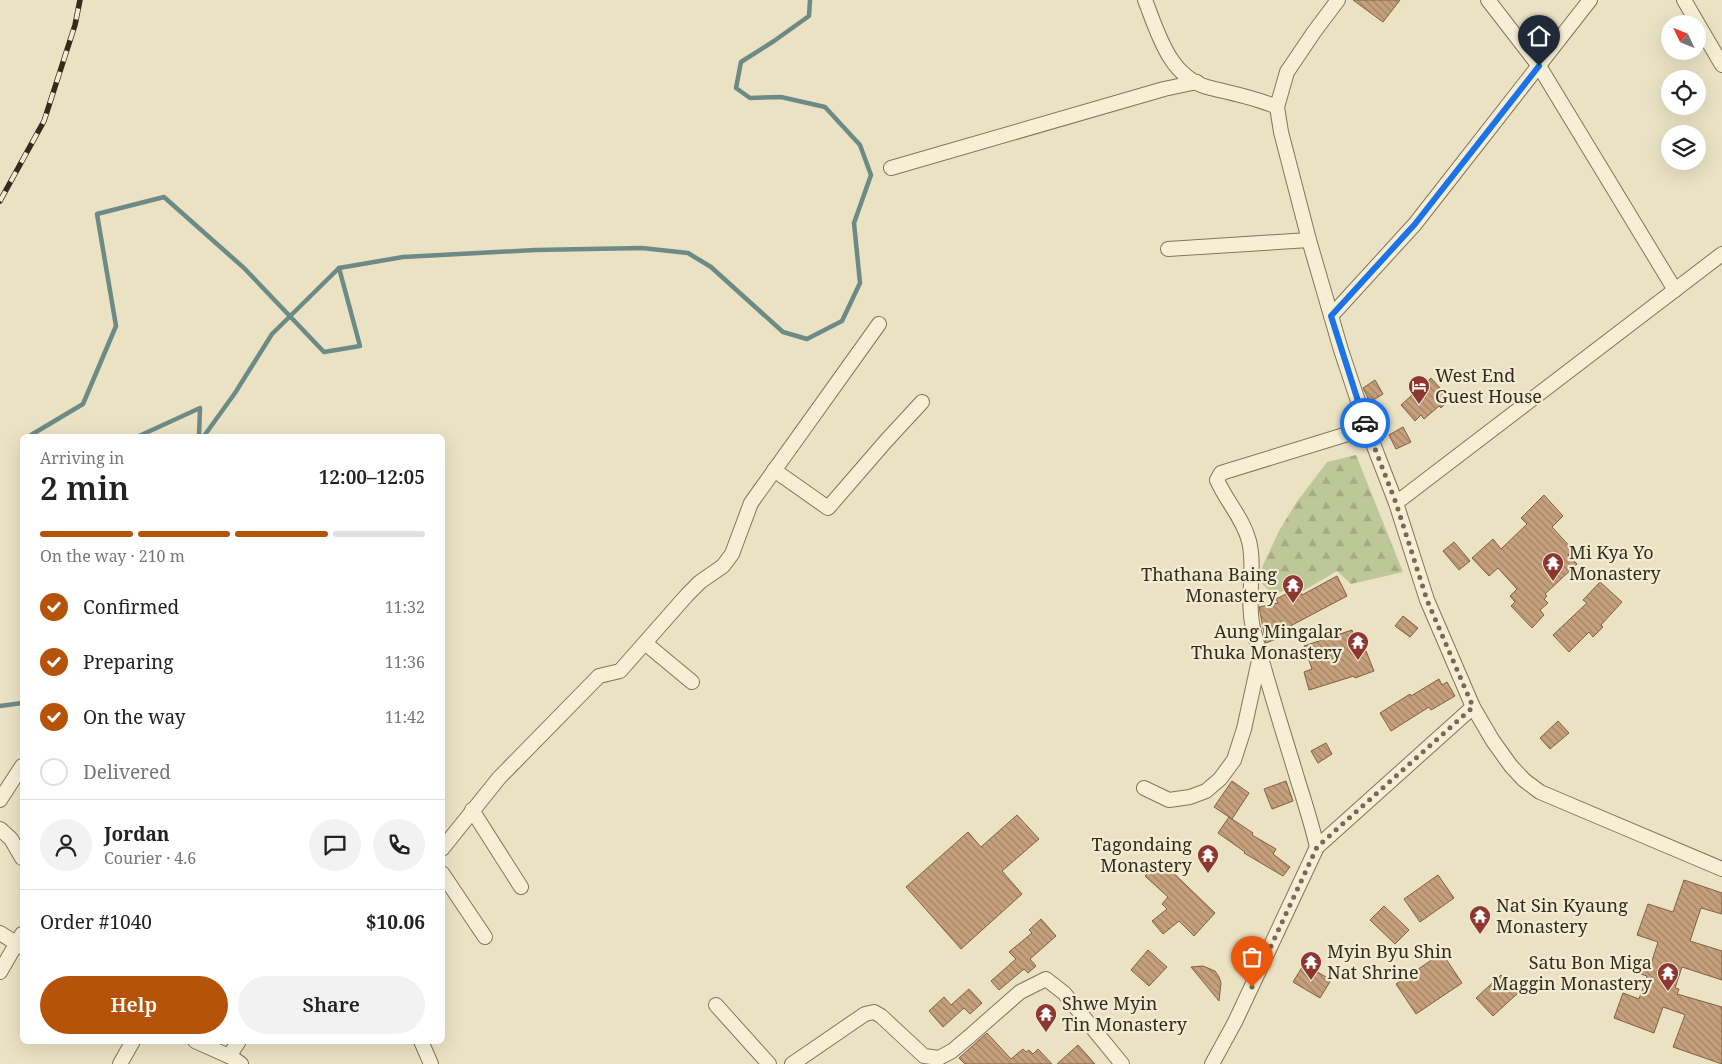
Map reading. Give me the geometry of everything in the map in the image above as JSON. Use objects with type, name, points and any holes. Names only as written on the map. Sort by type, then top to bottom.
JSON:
[{"type":"street","points":[[1145,0],[1172,63],[1188,77],[1204,86],[1263,100],[1277,107]]},
{"type":"street","points":[[1338,0],[1287,72],[1277,107],[1281,132],[1331,316],[1367,428],[1396,503],[1427,600],[1473,707],[1493,741],[1511,766],[1524,780],[1540,792],[1722,869]]},
{"type":"street","points":[[1488,0],[1539,66],[1675,290]]},
{"type":"street","points":[[1331,316],[1415,224],[1590,0]]},
{"type":"street","points":[[1684,0],[1722,65]]},
{"type":"street","points":[[891,168],[1164,89],[1197,82]]},
{"type":"street","points":[[1168,249],[1309,240]]},
{"type":"street","points":[[1396,503],[1722,254]]},
{"type":"street","points":[[445,844],[499,778],[599,676],[620,671],[687,595],[700,582],[723,566],[732,554],[751,503],[879,324]]},
{"type":"street","points":[[774,470],[828,508],[922,402]]},
{"type":"street","points":[[1317,847],[1310,817],[1252,625],[1250,594],[1252,563],[1249,540],[1234,508],[1216,480],[1218,475],[1367,428]]},
{"type":"street","points":[[645,643],[692,682]]},
{"type":"street","points":[[1144,788],[1169,800],[1190,797],[1206,791],[1220,779],[1234,760],[1244,729],[1261,655]]},
{"type":"street","points":[[1212,1064],[1235,1022],[1317,847],[1473,707]]},
{"type":"street","points":[[0,800],[20,769]]},
{"type":"street","points":[[472,810],[521,887]]},
{"type":"street","points":[[0,829],[11,839],[20,855]]},
{"type":"street","points":[[445,877],[486,937]]},
{"type":"street","points":[[0,933],[20,942]]},
{"type":"street","points":[[0,972],[20,943]]},
{"type":"street","points":[[792,1064],[865,1014],[874,1012],[881,1016],[924,1056],[939,1058],[965,1041],[1020,992],[1046,979],[1064,993],[1122,1064]]},
{"type":"street","points":[[716,1006],[769,1064]]},
{"type":"street","points":[[120,1064],[131,1044]]},
{"type":"street","points":[[201,1044],[235,1060],[238,1044]]},
{"type":"street","points":[[422,1044],[432,1064]]},
{"type":"green space","points":[[1356,455],[1403,572],[1351,584],[1337,571],[1303,591],[1299,584],[1274,595],[1258,580],[1279,531],[1296,503],[1327,462]]},
{"type":"building","points":[[1353,0],[1400,0],[1383,22]]},
{"type":"building","points":[[1431,378],[1450,399],[1441,408],[1439,406],[1424,419],[1421,415],[1415,421],[1401,405]]},
{"type":"building","points":[[1375,380],[1383,394],[1370,402],[1363,388]]},
{"type":"building","points":[[1403,427],[1411,442],[1396,449],[1389,435]]},
{"type":"building","points":[[1544,495],[1563,516],[1552,527],[1573,550],[1568,555],[1577,564],[1545,594],[1547,596],[1544,599],[1548,603],[1540,610],[1544,615],[1532,628],[1511,606],[1515,602],[1510,596],[1517,589],[1498,568],[1489,576],[1472,558],[1493,539],[1501,549],[1527,524],[1521,518]]},
{"type":"building","points":[[1454,542],[1470,561],[1459,570],[1443,551]]},
{"type":"building","points":[[1337,576],[1347,596],[1279,632],[1281,637],[1266,643],[1259,607],[1278,603],[1276,599],[1298,588],[1302,595]]},
{"type":"building","points":[[1600,582],[1622,602],[1593,637],[1589,632],[1569,652],[1553,635],[1587,603],[1583,600]]},
{"type":"building","points":[[1403,616],[1418,628],[1410,637],[1395,626]]},
{"type":"building","points":[[1352,630],[1359,653],[1366,651],[1374,671],[1309,690],[1304,672],[1312,669],[1304,646]]},
{"type":"building","points":[[1439,679],[1442,685],[1447,682],[1455,696],[1431,710],[1429,707],[1391,731],[1380,713]]},
{"type":"building","points":[[1558,721],[1569,733],[1550,749],[1540,738]]},
{"type":"building","points":[[1326,743],[1332,754],[1318,763],[1311,751]]},
{"type":"building","points":[[1232,781],[1249,793],[1232,819],[1214,807]]},
{"type":"building","points":[[1286,781],[1293,801],[1272,809],[1264,789]]},
{"type":"building","points":[[1017,815],[1039,839],[1002,871],[1022,894],[961,949],[906,887],[968,832],[981,847]]},
{"type":"building","points":[[1229,817],[1253,833],[1252,835],[1276,849],[1273,854],[1290,867],[1283,876],[1244,853],[1218,833]]},
{"type":"building","points":[[1160,860],[1215,913],[1194,936],[1179,921],[1163,934],[1152,921],[1167,909],[1162,904],[1168,897],[1145,876]]},
{"type":"building","points":[[1438,875],[1454,898],[1420,922],[1404,899]]},
{"type":"building","points":[[1684,880],[1722,893],[1722,914],[1701,908],[1690,941],[1722,951],[1722,980],[1682,967],[1675,988],[1679,989],[1677,994],[1722,1007],[1722,1064],[1673,1047],[1685,1015],[1683,1014],[1663,1007],[1654,1033],[1614,1018],[1623,993],[1639,999],[1647,976],[1641,974],[1646,962],[1651,964],[1658,942],[1637,935],[1648,904],[1673,912]]},
{"type":"building","points":[[1384,906],[1409,930],[1395,944],[1370,920]]},
{"type":"building","points":[[1041,919],[1056,936],[1030,959],[1036,966],[1028,973],[1024,969],[999,990],[991,981],[1016,959],[1009,952],[1032,933],[1029,930]]},
{"type":"building","points":[[1148,950],[1167,967],[1149,986],[1131,970]]},
{"type":"building","points":[[1442,953],[1462,983],[1416,1014],[1396,984]]},
{"type":"building","points":[[1304,964],[1331,980],[1320,998],[1293,982]]},
{"type":"building","points":[[1203,966],[1215,971],[1219,977],[1221,983],[1219,1001],[1191,967]]},
{"type":"building","points":[[1501,975],[1518,993],[1493,1016],[1476,998]]},
{"type":"building","points":[[969,989],[982,1003],[970,1014],[964,1008],[943,1027],[929,1011],[944,997],[951,1005]]},
{"type":"building","points":[[987,1033],[1011,1059],[1023,1049],[1026,1052],[1029,1050],[1033,1054],[1038,1049],[1052,1064],[965,1064],[959,1058]]},
{"type":"building","points":[[1078,1045],[1095,1064],[1057,1064]]},
{"type":"waterway","points":[[205,434],[235,393],[272,334],[339,268],[403,257],[535,250],[642,248],[688,253],[711,267],[783,332],[807,339],[842,321],[860,283],[854,223],[871,175],[860,145],[825,107],[781,97],[750,98],[736,88],[741,62],[809,16],[810,0]]},
{"type":"waterway","points":[[33,434],[83,404],[116,326],[97,214],[164,197],[244,268],[324,352],[360,346],[339,268]]},
{"type":"waterway","points":[[143,434],[200,408],[199,434]]},
{"type":"waterway","points":[[0,706],[20,703]]},
{"type":"railway","points":[[0,201],[44,121],[75,25],[80,0]]},
{"type":"way so far","points":[[1252,987],[1317,847],[1473,707],[1427,600],[1396,503],[1365,423]]},
{"type":"place","name":"West End Guest House","points":[[1419,405]]},
{"type":"place","name":"Mi Kya Yo Monastery","points":[[1553,582]]},
{"type":"place","name":"Thathana Baing Monastery","points":[[1293,604]]},
{"type":"place","name":"Aung Mingalar Thuka Monastery","points":[[1358,661]]},
{"type":"place","name":"Tagondaing Monastery","points":[[1208,874]]},
{"type":"place","name":"Nat Sin Kyaung Monastery","points":[[1480,935]]},
{"type":"place","name":"Myin Byu Shin Nat Shrine","points":[[1311,981]]},
{"type":"place","name":"Satu Bon Miga Maggin Monastery","points":[[1668,992]]},
{"type":"place","name":"Shwe Myin Tin Monastery","points":[[1046,1033]]},
{"type":"route","points":[[1365,423],[1331,316],[1415,224],[1539,66]]}]
